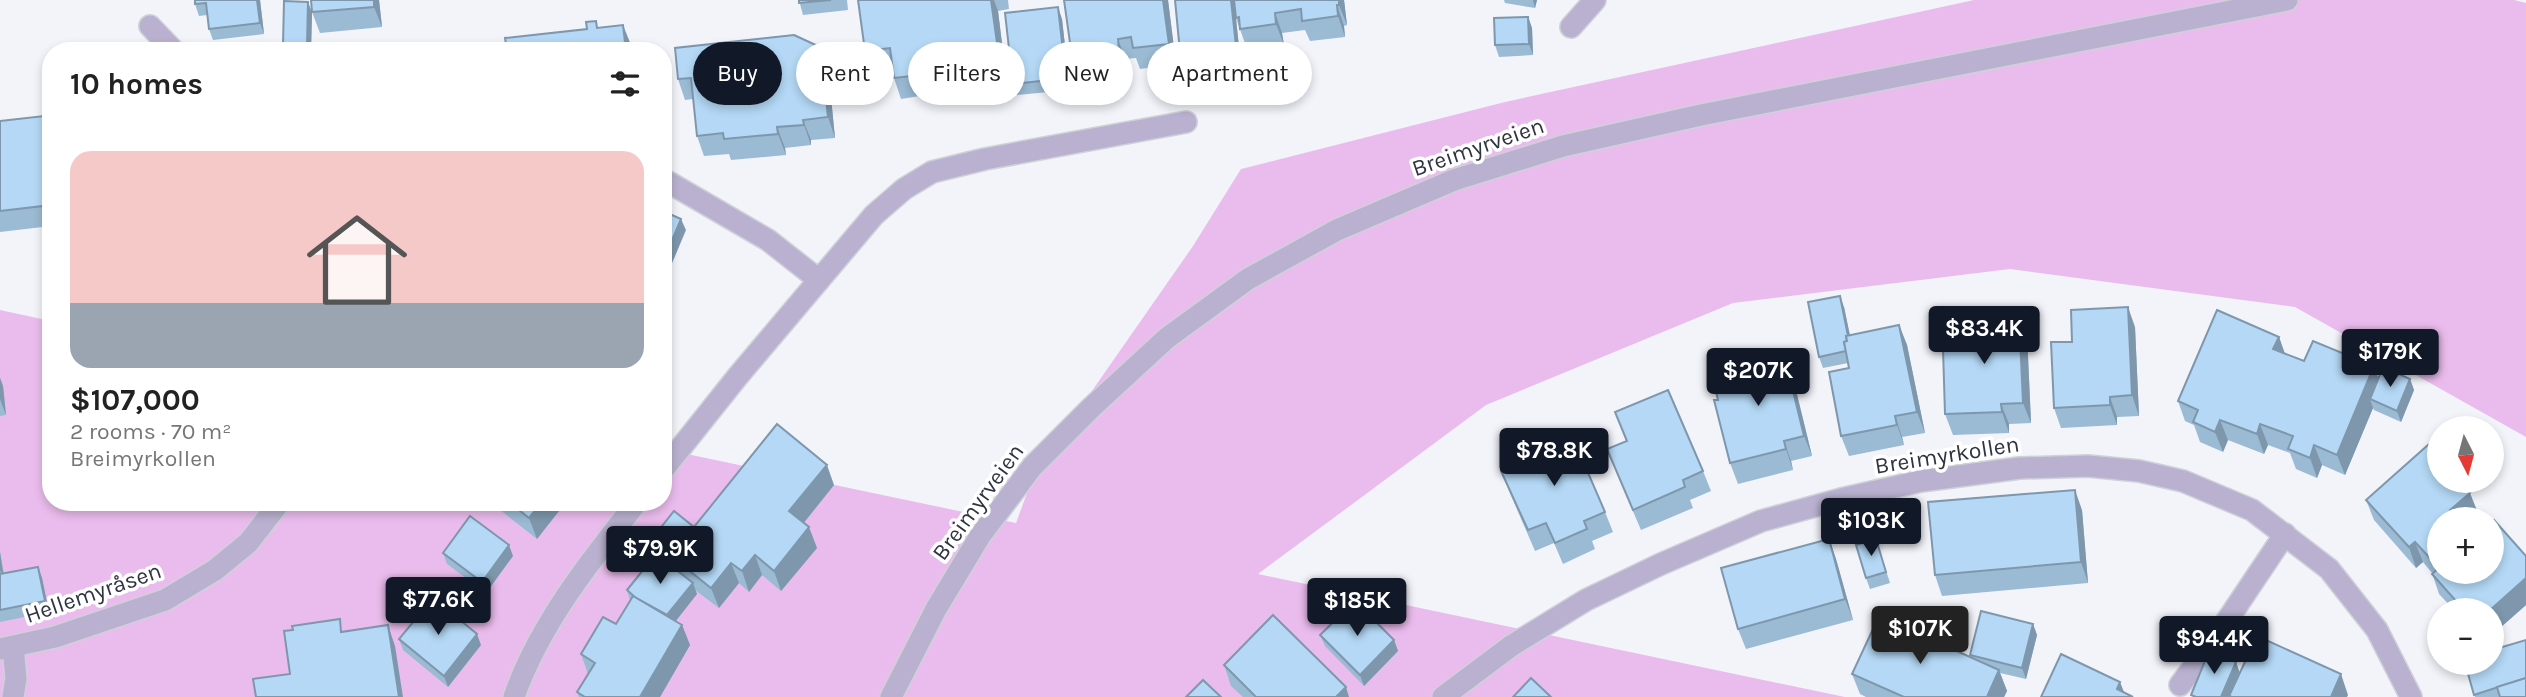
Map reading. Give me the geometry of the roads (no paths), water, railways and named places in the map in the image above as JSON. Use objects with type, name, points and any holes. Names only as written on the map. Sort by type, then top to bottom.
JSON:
[{"type":"street","points":[[1571,27],[1595,0]]},
{"type":"street","name":"Breimyrveien","points":[[891,697],[936,609],[980,536],[1031,467],[1167,338],[1248,279],[1337,230],[1454,180],[1563,146],[1714,113],[2287,0]]},
{"type":"street","points":[[150,26],[165,42]]},
{"type":"street","points":[[672,459],[874,215],[904,189],[932,172],[985,159],[1186,121]]},
{"type":"street","points":[[672,184],[768,240],[819,280]]},
{"type":"street","name":"Breimyrkollen","points":[[1443,697],[1511,646],[1586,600],[1761,521],[1921,481],[2020,468],[2088,466],[2139,471],[2183,481],[2252,510],[2329,569],[2377,630],[2411,697]]},
{"type":"street","name":"Hellemyråsen","points":[[13,697],[16,678],[6,648],[55,637],[165,600],[215,570],[248,543],[273,511]]},
{"type":"street","points":[[514,697],[525,667],[544,632],[599,551],[630,511]]},
{"type":"street","points":[[2180,685],[2285,534]]}]
